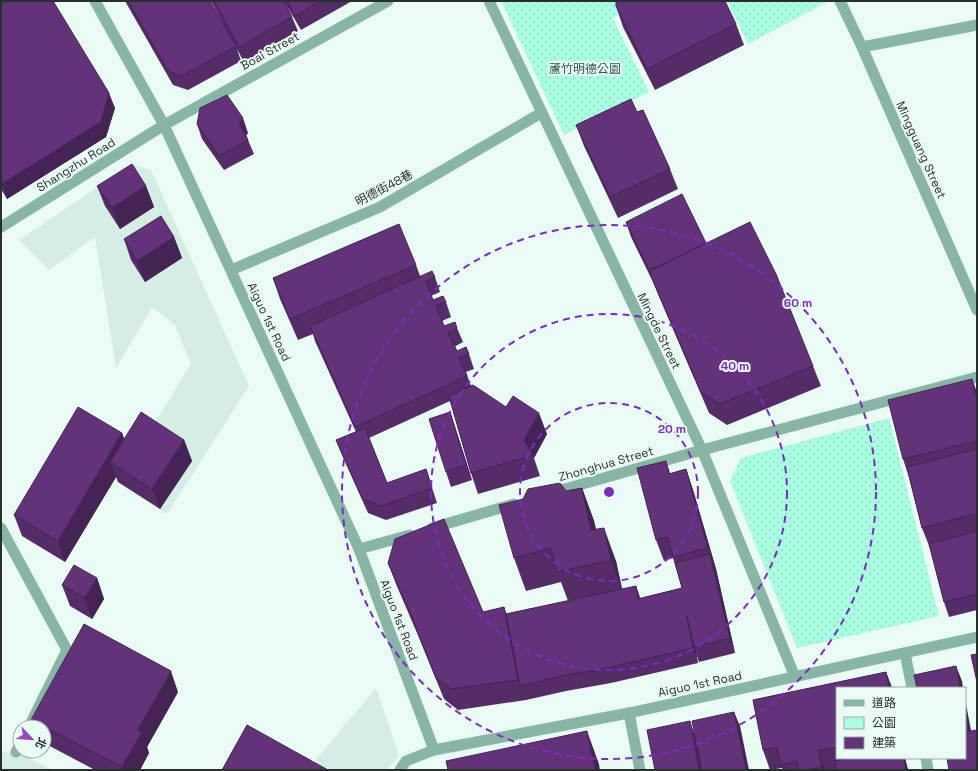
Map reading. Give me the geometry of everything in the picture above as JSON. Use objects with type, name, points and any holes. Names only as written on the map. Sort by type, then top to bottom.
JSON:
[{"type":"street","name":"Aiguo 1st Road","points":[[96,1],[164,125],[359,549],[434,750],[629,712],[977,637]]},
{"type":"street","name":"Boai Street","points":[[164,125],[388,1]]},
{"type":"street","name":"Mingde Street","points":[[489,1],[702,450],[795,677]]},
{"type":"street","name":"Mingguang Street","points":[[840,1],[862,47],[977,310]]},
{"type":"street","points":[[862,47],[977,25]]},
{"type":"street","name":"明德街48巷","points":[[231,270],[380,208],[541,113]]},
{"type":"street","name":"Shangzhu Road","points":[[1,227],[164,125]]},
{"type":"street","name":"Zhonghua Street","points":[[542,496],[702,450],[977,377]]},
{"type":"street","points":[[359,549],[527,500]]},
{"type":"street","points":[[1,528],[67,650],[33,719]]},
{"type":"street","points":[[905,653],[912,687]]},
{"type":"street","points":[[629,712],[640,770]]},
{"type":"street","points":[[400,770],[406,761],[434,750]]},
{"type":"street","points":[[926,759],[928,770]]},
{"type":"shaded area","points":[[132,164],[151,170],[249,386],[167,514],[118,482],[191,364],[175,325],[152,307],[116,368],[95,237],[49,270],[19,240]]},
{"type":"shaded area","points":[[376,688],[399,755],[387,770],[307,770]]},
{"type":"shaded area","points":[[1,751],[12,753],[12,759],[30,759],[53,770],[1,770]]},
{"type":"green space","name":"蘆竹明德公園","points":[[501,1],[645,1],[613,18],[649,92],[564,135]]},
{"type":"green space","points":[[727,1],[829,1],[748,44]]},
{"type":"green space","points":[[889,418],[939,616],[797,648],[730,481],[741,458]]},
{"type":"building","points":[[1,1],[53,1],[109,93],[101,122],[2,184],[1,182]]},
{"type":"building","points":[[128,1],[210,1],[236,46],[182,76],[168,71]]},
{"type":"building","points":[[214,1],[284,1],[292,17],[239,47]]},
{"type":"building","points":[[287,1],[321,1],[295,16]]},
{"type":"building","points":[[616,1],[725,1],[736,24],[647,69],[616,6]]},
{"type":"building","points":[[227,95],[243,118],[239,123],[248,140],[219,156],[197,124],[200,108]]},
{"type":"building","points":[[631,99],[637,112],[643,110],[670,169],[610,197],[576,125]]},
{"type":"building","points":[[132,164],[146,186],[112,208],[97,186]]},
{"type":"building","points":[[682,194],[706,243],[649,270],[626,222]]},
{"type":"building","points":[[161,216],[174,237],[137,261],[124,239]]},
{"type":"building","points":[[750,222],[776,274],[813,366],[720,404],[701,392],[649,271]]},
{"type":"building","points":[[399,224],[416,265],[290,319],[273,278]]},
{"type":"building","points":[[432,271],[435,277],[426,281],[433,300],[443,296],[446,302],[436,306],[444,326],[455,322],[457,328],[448,333],[457,351],[466,347],[469,354],[459,358],[467,376],[355,427],[310,326]]},
{"type":"building","points":[[972,379],[977,399],[977,441],[903,459],[888,400]]},
{"type":"building","points":[[473,385],[506,407],[513,396],[539,413],[524,440],[533,455],[471,473],[449,396]]},
{"type":"building","points":[[78,407],[122,433],[58,541],[14,515]]},
{"type":"building","points":[[141,412],[184,440],[152,489],[110,462]]},
{"type":"building","points":[[450,412],[466,465],[446,472],[429,419]]},
{"type":"building","points":[[365,428],[387,483],[426,469],[432,488],[381,506],[362,498],[336,440]]},
{"type":"building","points":[[977,449],[977,513],[922,528],[907,467]]},
{"type":"building","points":[[666,461],[669,474],[686,469],[708,548],[673,557],[668,537],[656,540],[637,468]]},
{"type":"building","points":[[560,483],[566,491],[582,488],[591,530],[604,528],[611,560],[557,572],[551,548],[514,558],[499,505],[523,499],[528,489]]},
{"type":"building","points":[[444,519],[483,612],[504,607],[518,680],[451,689],[436,678],[410,612],[388,563],[395,539]]},
{"type":"building","points":[[977,531],[977,594],[944,602],[929,544]]},
{"type":"building","points":[[710,554],[730,638],[694,647],[687,616],[693,648],[520,686],[506,614],[636,586],[638,599],[682,588],[675,563]]},
{"type":"building","points":[[74,565],[97,578],[85,598],[62,585]]},
{"type":"building","points":[[84,624],[171,671],[138,730],[142,732],[122,767],[52,731],[52,719],[32,719]]},
{"type":"building","points":[[977,654],[977,682],[971,655]]},
{"type":"building","points":[[956,666],[960,687],[917,687],[914,675]]},
{"type":"building","points":[[886,672],[889,687],[836,687],[836,747],[818,751],[822,767],[805,770],[799,770],[797,761],[781,765],[777,747],[763,750],[753,700]]},
{"type":"building","points":[[734,712],[746,769],[702,770],[692,721]]},
{"type":"building","points":[[966,717],[969,731],[966,732]]},
{"type":"building","points":[[690,721],[699,770],[655,770],[647,730]]},
{"type":"building","points":[[247,725],[328,770],[222,770]]},
{"type":"building","points":[[977,730],[977,770],[949,770],[947,759],[966,759],[966,732]]},
{"type":"building","points":[[587,731],[595,770],[448,770],[446,761]]},
{"type":"building","points":[[844,759],[904,759],[906,770],[837,770],[835,761]]}]
